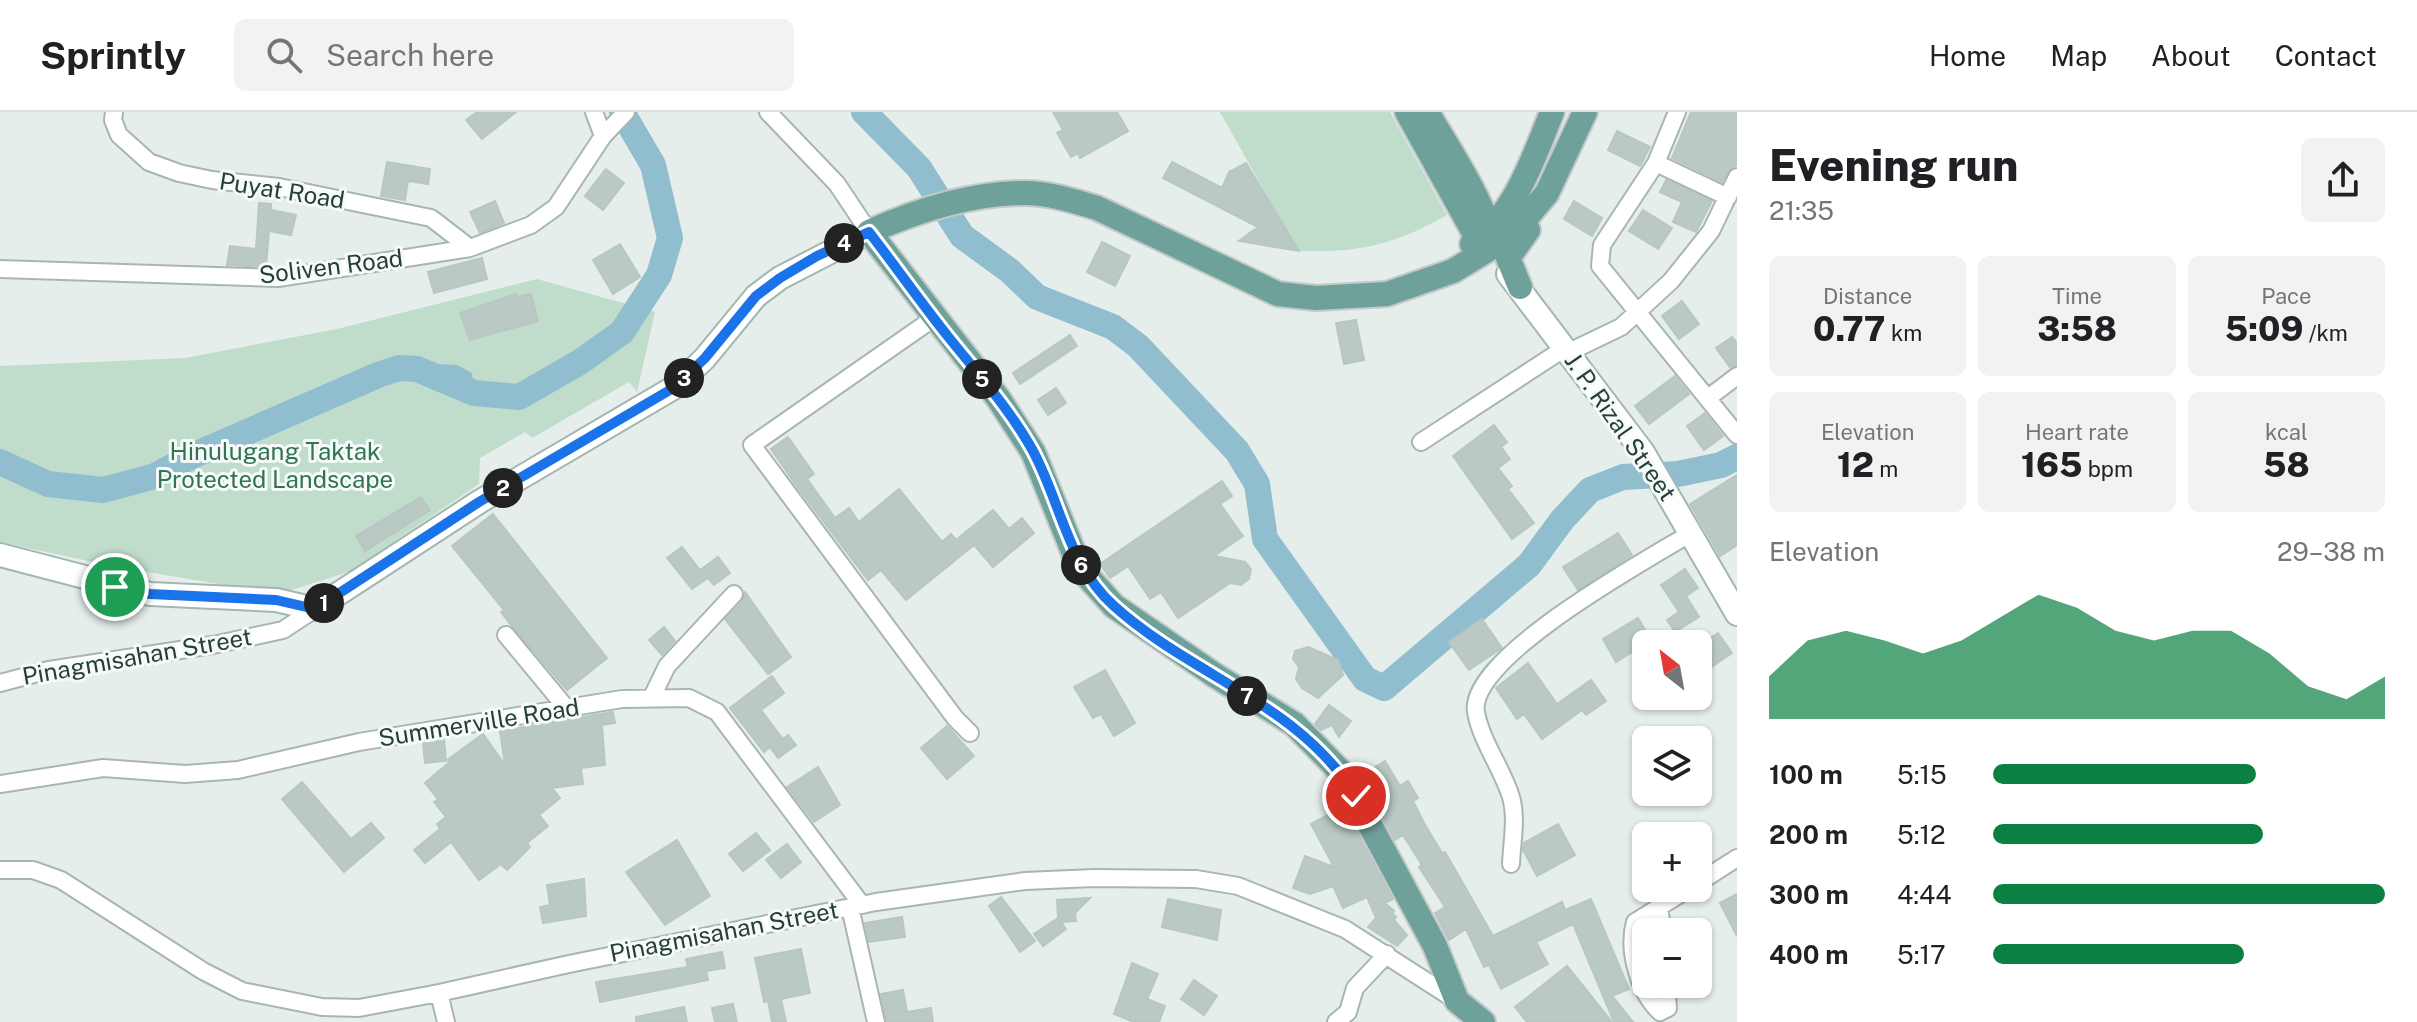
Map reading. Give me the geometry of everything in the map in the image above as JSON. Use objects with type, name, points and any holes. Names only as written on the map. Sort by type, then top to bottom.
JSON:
[{"type":"main road","points":[[1407,112],[1487,240]]},
{"type":"main road","points":[[1427,112],[1465,180],[1487,240]]},
{"type":"main road","points":[[1520,287],[1508,258],[1531,225],[1585,112]]},
{"type":"main road","points":[[1487,240],[1535,156],[1551,116]]},
{"type":"main road","points":[[1465,180],[1478,190],[1489,190],[1504,184],[1551,116]]},
{"type":"main road","points":[[1483,1022],[1457,1001],[1435,946],[1342,773],[1294,724],[1216,676],[1114,606],[1088,577],[1075,556],[1033,452],[998,398],[869,232],[915,212],[985,198],[1025,193],[1068,199],[1119,218],[1278,294],[1316,298],[1353,295],[1424,273],[1487,240],[1519,228],[1547,193]]},
{"type":"street","name":"Puyat Road","points":[[114,112],[113,120],[119,135],[149,162],[164,168],[212,180],[279,187],[431,218],[470,248]]},
{"type":"street","points":[[594,112],[606,132]]},
{"type":"street","name":"Soliven Road","points":[[2,268],[278,278],[470,248],[531,225],[556,207],[606,132],[626,112]]},
{"type":"street","points":[[0,555],[150,594],[276,600],[315,609],[479,502],[675,387],[705,358],[756,296],[805,263],[869,232],[837,184],[768,112]]},
{"type":"street","points":[[1677,112],[1656,163],[1599,253],[1600,266],[1737,435]]},
{"type":"street","points":[[1656,163],[1728,197]]},
{"type":"street","points":[[1421,442],[1567,350],[1612,333],[1636,313],[1671,281],[1711,231],[1737,177]]},
{"type":"street","name":"J. P. Rizal Street","points":[[1487,240],[1643,452],[1737,614]]},
{"type":"street","points":[[934,318],[752,445],[955,718],[970,733]]},
{"type":"street","points":[[1708,398],[1737,376]]},
{"type":"street","points":[[1511,864],[1515,829],[1512,798],[1476,714],[1475,699],[1484,679],[1548,624],[1691,533]]},
{"type":"street","points":[[652,697],[667,666],[734,594]]},
{"type":"street","name":"Pinagmisahan Street","points":[[0,683],[49,670],[213,645],[283,630],[315,609]]},
{"type":"street","points":[[506,635],[568,710]]},
{"type":"street","name":"Summerville Road","points":[[0,784],[103,768],[185,774],[238,770],[359,742],[622,699],[689,698],[717,712],[856,906]]},
{"type":"street","points":[[1712,874],[1737,858]]},
{"type":"street","name":"Pinagmisahan Street","points":[[0,870],[33,870],[61,880],[203,971],[242,991],[322,1007],[359,1008],[439,993],[856,906],[1025,881],[1094,878],[1196,879],[1238,886],[1345,929],[1457,1001]]},
{"type":"street","points":[[1642,918],[1668,902]]},
{"type":"street","points":[[856,906],[876,1022]]},
{"type":"street","points":[[1659,908],[1661,918]]},
{"type":"street","points":[[1336,1022],[1348,1012],[1355,988],[1387,954]]},
{"type":"street","points":[[439,993],[446,1022]]},
{"type":"street","points":[[1652,998],[1660,1012],[1668,1008],[1667,998]]},
{"type":"green space","points":[[1220,112],[1390,112],[1447,215],[1410,234],[1376,245],[1298,251]]},
{"type":"green space","name":"Hinulugang Taktak Protected Landscape","points":[[537,279],[655,312],[637,392],[629,382],[532,438],[525,432],[480,458],[479,484],[351,571],[279,594],[111,566],[0,542],[0,366],[185,358],[337,329]]},
{"type":"water","points":[[400,362],[457,365],[472,373],[474,393],[468,403],[418,376],[378,375]]},
{"type":"building","points":[[477,112],[516,112],[482,139],[466,120]]},
{"type":"building","points":[[1053,112],[1117,112],[1128,131],[1080,158],[1078,153],[1071,157],[1057,133],[1063,130]]},
{"type":"building","points":[[1691,112],[1737,112],[1737,164],[1722,182],[1672,158]]},
{"type":"building","points":[[1617,131],[1650,147],[1640,166],[1608,150]]},
{"type":"building","points":[[387,162],[430,169],[428,184],[408,181],[405,200],[381,196]]},
{"type":"building","points":[[1172,162],[1222,188],[1229,172],[1246,163],[1299,251],[1239,241],[1258,227],[1163,178]]},
{"type":"building","points":[[606,169],[624,183],[603,210],[585,196]]},
{"type":"building","points":[[1666,180],[1712,201],[1696,232],[1673,222],[1682,202],[1660,192]]},
{"type":"building","points":[[495,201],[504,223],[480,233],[470,212]]},
{"type":"building","points":[[1574,201],[1602,218],[1592,236],[1564,219]]},
{"type":"building","points":[[259,203],[271,204],[271,210],[296,215],[291,235],[269,231],[266,267],[227,265],[230,246],[256,249]]},
{"type":"building","points":[[1643,210],[1672,228],[1658,249],[1629,231]]},
{"type":"building","points":[[1102,242],[1130,256],[1115,286],[1087,272]]},
{"type":"building","points":[[620,244],[640,277],[613,294],[593,260]]},
{"type":"building","points":[[482,258],[487,279],[434,293],[428,272]]},
{"type":"building","points":[[516,294],[517,297],[531,294],[538,321],[470,340],[460,313]]},
{"type":"building","points":[[1682,301],[1699,324],[1679,339],[1662,316]]},
{"type":"building","points":[[1356,320],[1364,360],[1344,364],[1336,323]]},
{"type":"building","points":[[1070,335],[1077,346],[1020,384],[1013,373]]},
{"type":"building","points":[[1732,337],[1737,343],[1737,365],[1730,367],[1716,348]]},
{"type":"building","points":[[1675,376],[1689,394],[1649,424],[1635,406]]},
{"type":"building","points":[[1056,388],[1066,403],[1048,415],[1038,400]]},
{"type":"building","points":[[1705,413],[1723,436],[1704,450],[1687,426]]},
{"type":"building","points":[[1494,425],[1507,442],[1501,447],[1510,459],[1498,468],[1512,486],[1508,489],[1534,523],[1512,539],[1453,456]]},
{"type":"building","points":[[788,437],[814,474],[807,479],[835,518],[849,508],[859,522],[899,489],[942,542],[951,534],[956,540],[993,510],[1009,529],[1022,518],[1034,533],[993,567],[974,545],[906,600],[881,570],[868,580],[798,488],[771,449]]},
{"type":"building","points":[[1737,475],[1737,545],[1720,556],[1690,504]]},
{"type":"building","points":[[1222,481],[1232,496],[1220,504],[1243,536],[1214,556],[1245,562],[1251,569],[1249,579],[1241,585],[1230,583],[1178,618],[1161,592],[1150,599],[1128,566],[1110,578],[1100,564]]},
{"type":"building","points":[[421,497],[430,510],[365,551],[356,536]]},
{"type":"building","points":[[493,514],[607,658],[567,690],[511,625],[501,612],[504,610],[452,546]]},
{"type":"building","points":[[1618,533],[1632,555],[1578,590],[1563,567]]},
{"type":"building","points":[[682,547],[700,570],[718,557],[730,573],[714,585],[708,578],[692,589],[667,558]]},
{"type":"building","points":[[1685,569],[1698,588],[1686,596],[1699,617],[1674,630],[1667,620],[1679,612],[1661,585]]},
{"type":"building","points":[[745,592],[791,657],[768,674],[725,619],[742,602]]},
{"type":"building","points":[[1638,618],[1645,630],[1632,630],[1632,652],[1616,662],[1603,639]]},
{"type":"building","points":[[1482,619],[1502,648],[1469,670],[1449,642]]},
{"type":"building","points":[[664,627],[675,641],[662,655],[649,640]]},
{"type":"building","points":[[1718,633],[1732,653],[1712,667],[1712,637]]},
{"type":"building","points":[[1308,647],[1338,660],[1343,675],[1318,698],[1302,688],[1296,679],[1299,667],[1293,659],[1295,651]]},
{"type":"building","points":[[1528,663],[1557,704],[1591,680],[1606,701],[1586,715],[1582,710],[1542,739],[1524,714],[1517,719],[1496,688]]},
{"type":"building","points":[[1105,670],[1135,723],[1114,736],[1101,714],[1093,718],[1074,687]]},
{"type":"building","points":[[772,676],[784,693],[761,710],[783,739],[788,735],[796,745],[778,758],[770,747],[764,752],[730,708]]},
{"type":"building","points":[[1329,705],[1351,721],[1339,737],[1332,725],[1321,730],[1315,724]]},
{"type":"building","points":[[613,712],[615,723],[602,725],[605,765],[581,768],[583,784],[552,788],[560,798],[539,815],[548,826],[527,843],[530,847],[507,870],[501,864],[479,880],[451,842],[425,863],[414,850],[440,829],[437,824],[446,817],[434,802],[438,799],[425,783],[452,760],[447,761],[483,734],[505,765],[500,731]]},
{"type":"building","points":[[947,726],[974,756],[947,779],[921,748]]},
{"type":"building","points":[[444,739],[446,761],[425,763],[423,743]]},
{"type":"building","points":[[1385,761],[1400,786],[1408,781],[1418,798],[1413,801],[1424,823],[1442,853],[1445,852],[1493,936],[1562,902],[1565,910],[1591,899],[1629,989],[1612,996],[1633,1022],[1614,1022],[1573,924],[1536,942],[1548,964],[1501,989],[1489,965],[1484,967],[1466,929],[1449,940],[1435,913],[1445,907],[1403,835],[1395,840],[1361,776]]},
{"type":"building","points":[[818,767],[840,805],[814,822],[787,787]]},
{"type":"building","points":[[302,782],[351,839],[371,823],[384,838],[344,872],[282,799]]},
{"type":"building","points":[[1343,807],[1393,899],[1385,903],[1394,911],[1394,920],[1407,935],[1397,946],[1368,927],[1376,918],[1367,897],[1343,908],[1333,886],[1310,894],[1293,888],[1305,856],[1334,867],[1311,824]]},
{"type":"building","points":[[1558,824],[1575,855],[1537,876],[1523,850],[1524,843]]},
{"type":"building","points":[[756,833],[770,850],[743,871],[729,854]]},
{"type":"building","points":[[677,840],[710,896],[665,925],[626,872]]},
{"type":"building","points":[[787,844],[801,862],[781,878],[766,860]]},
{"type":"building","points":[[584,879],[586,916],[543,923],[540,907],[550,905],[547,885]]},
{"type":"building","points":[[1737,894],[1737,936],[1720,903]]},
{"type":"building","points":[[1001,897],[1035,941],[1020,952],[989,906]]},
{"type":"building","points":[[1090,898],[1075,913],[1076,921],[1061,922],[1066,929],[1043,946],[1034,934],[1058,918],[1057,900]]},
{"type":"building","points":[[1168,899],[1221,910],[1217,940],[1162,927]]},
{"type":"building","points":[[902,917],[905,937],[869,942],[865,923]]},
{"type":"building","points":[[801,949],[810,993],[781,999],[786,1022],[772,1022],[768,1001],[764,1002],[755,958]]},
{"type":"building","points":[[722,952],[725,968],[706,971],[708,980],[600,1002],[596,982],[688,967],[686,959]]},
{"type":"building","points":[[1132,963],[1158,974],[1147,999],[1165,1006],[1159,1022],[1134,1022],[1114,1014]]},
{"type":"building","points":[[1567,966],[1612,1022],[1527,1022],[1515,1007]]},
{"type":"building","points":[[1194,980],[1217,996],[1204,1015],[1181,999]]},
{"type":"building","points":[[903,990],[907,1012],[931,1008],[933,1022],[887,1022],[881,994]]},
{"type":"building","points":[[733,1004],[737,1022],[715,1022],[712,1008]]},
{"type":"building","points":[[684,1007],[687,1022],[636,1022],[636,1017]]},
{"type":"waterway","points":[[0,462],[48,484],[103,490],[155,476],[192,456],[399,368],[417,369],[474,393],[519,397],[580,362],[622,332],[659,275],[670,238],[653,165],[622,112]]},
{"type":"waterway","points":[[864,112],[919,168],[962,236],[1010,271],[1037,297],[1113,327],[1138,346],[1237,451],[1257,484],[1265,539],[1365,679],[1384,688],[1529,565],[1562,520],[1590,490],[1623,477],[1678,474],[1721,465],[1737,457]]},
{"type":"route","points":[[115,587],[150,594],[276,600],[315,609],[479,502],[675,387],[705,358],[756,296],[817,256],[869,232],[998,398],[1033,452],[1075,556],[1088,577],[1114,606],[1150,632],[1294,724],[1327,755],[1356,796]]}]
